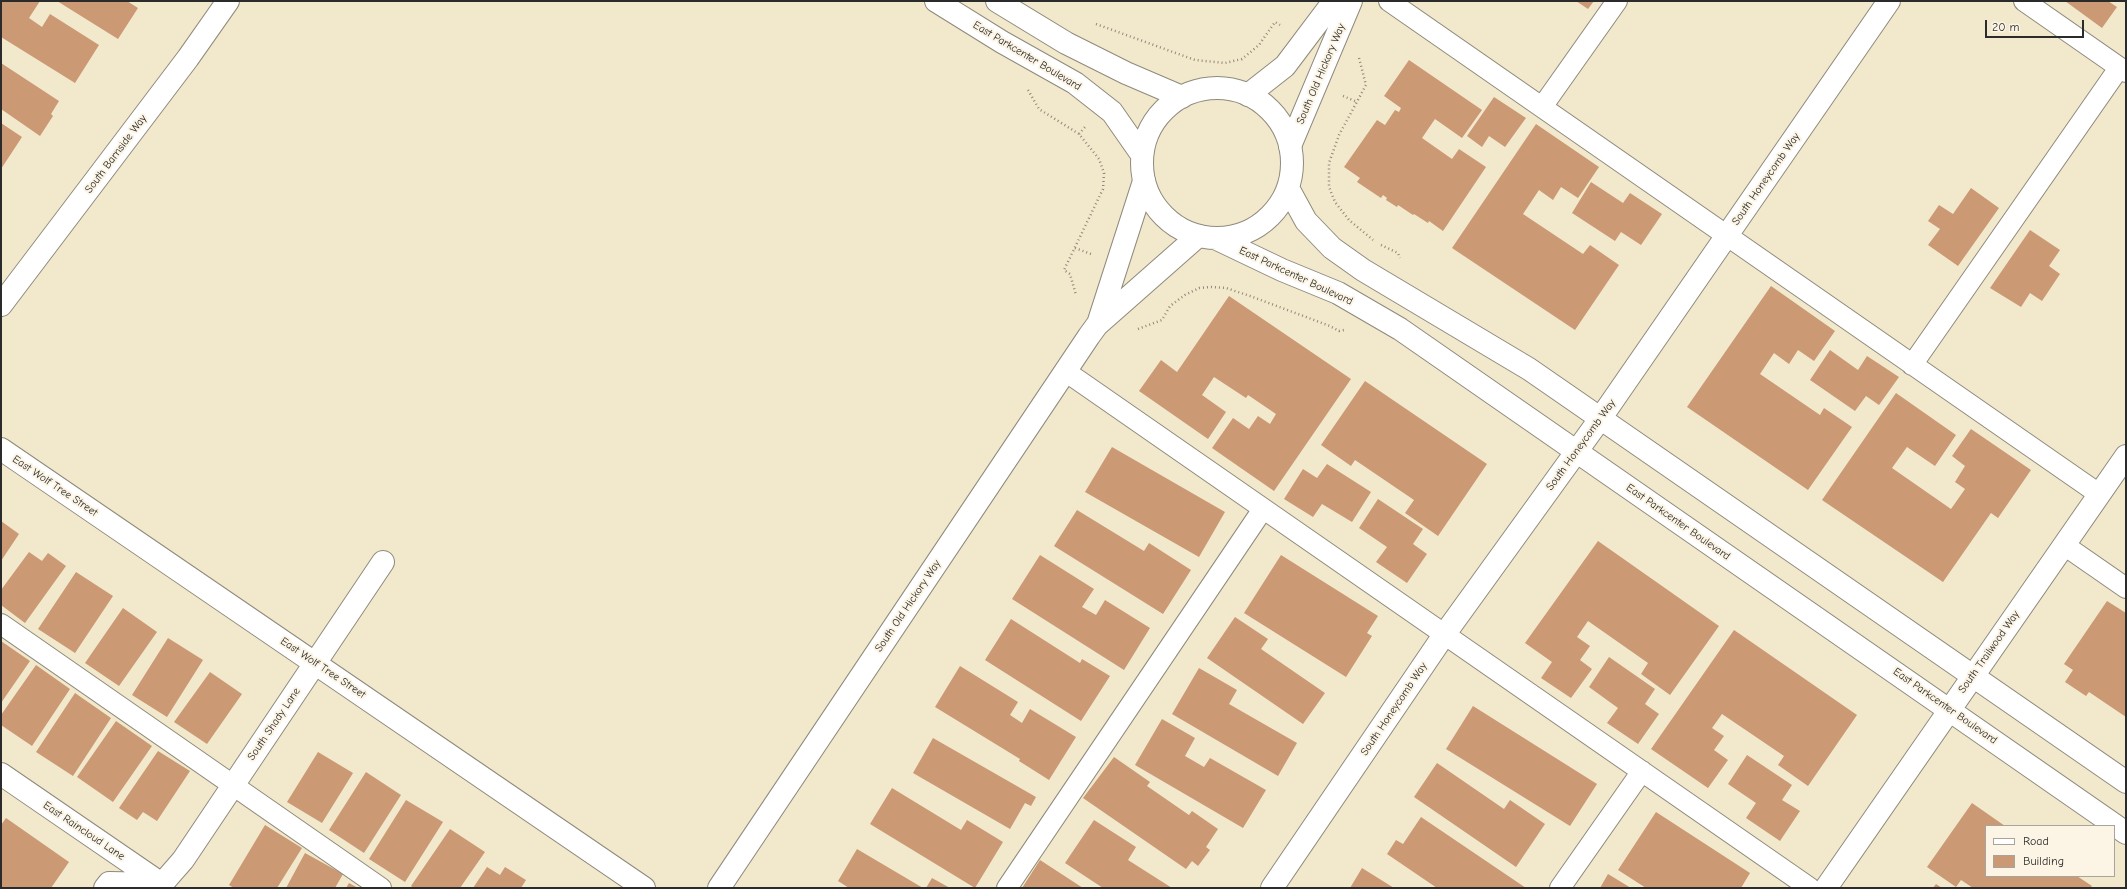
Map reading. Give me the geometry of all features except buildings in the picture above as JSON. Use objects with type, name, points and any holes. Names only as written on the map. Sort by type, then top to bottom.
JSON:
[{"type":"street","name":"South Barnside Way","points":[[1,305],[188,58],[228,1]]},
{"type":"street","name":"East Parkcenter Boulevard","points":[[936,1],[1002,42],[1074,83],[1112,112],[1142,155]]},
{"type":"street","points":[[997,1],[1066,43],[1126,73],[1182,97]]},
{"type":"street","name":"South Old Hickory Way","points":[[1248,95],[1285,66],[1334,1]]},
{"type":"street","name":"South Old Hickory Way","points":[[1290,146],[1351,1]]},
{"type":"street","name":"South Honeycomb Way","points":[[1272,888],[1444,635],[1600,419],[1889,1]]},
{"type":"street","points":[[1144,182],[1142,155],[1148,132],[1162,112],[1182,97],[1204,89],[1226,89],[1248,95],[1267,107],[1282,125],[1290,146],[1292,169],[1288,188],[1279,206],[1266,220],[1249,231],[1233,236],[1206,237]]},
{"type":"street","name":"East Parkcenter Boulevard","points":[[1144,182],[1151,200],[1163,216],[1179,228],[1206,237],[1338,293],[1400,329],[2115,825]]},
{"type":"street","name":"South Old Hickory Way","points":[[1098,325],[1144,182]]},
{"type":"street","points":[[1288,188],[1306,221],[1332,248],[1363,270],[1529,369],[2126,782]]},
{"type":"street","name":"South Old Hickory Way","points":[[719,888],[1065,371],[1098,325],[1206,237]]},
{"type":"street","name":"East Wolf Tree Street","points":[[1,449],[644,888]]},
{"type":"street","name":"South Trailwood Way","points":[[1826,888],[2099,494],[2123,465]]},
{"type":"street","name":"South Shady Lane","points":[[164,887],[383,562]]},
{"type":"street","name":"East Raincloud Lane","points":[[1,774],[164,887]]},
{"type":"street","name":"East Parkcenter Boulevard","points":[[2115,825],[2126,833]]},
{"type":"street","points":[[105,888],[109,883],[164,887]]},
{"type":"lane","points":[[1389,1],[2099,494]]},
{"type":"lane","points":[[1542,107],[1617,1]]},
{"type":"lane","points":[[1912,365],[2123,70],[2024,1]]},
{"type":"lane","points":[[1065,371],[1810,888]]},
{"type":"lane","points":[[1007,888],[1263,509]]},
{"type":"lane","points":[[2064,545],[2126,588]]},
{"type":"lane","points":[[1,624],[381,888]]},
{"type":"lane","points":[[1560,888],[1642,771]]},
{"type":"path","points":[[1091,22],[1195,60],[1225,64],[1242,59],[1259,45],[1275,22]]},
{"type":"path","points":[[1366,85],[1339,135],[1329,163],[1329,187],[1335,202],[1349,220],[1378,244],[1398,253]]},
{"type":"path","points":[[1039,109],[1078,134],[1099,159],[1104,173],[1103,189],[1064,270]]},
{"type":"path","points":[[1075,248],[1093,255]]},
{"type":"path","points":[[1162,320],[1170,306],[1185,295],[1199,288],[1210,287],[1226,288],[1250,296],[1330,326],[1339,331]]}]
